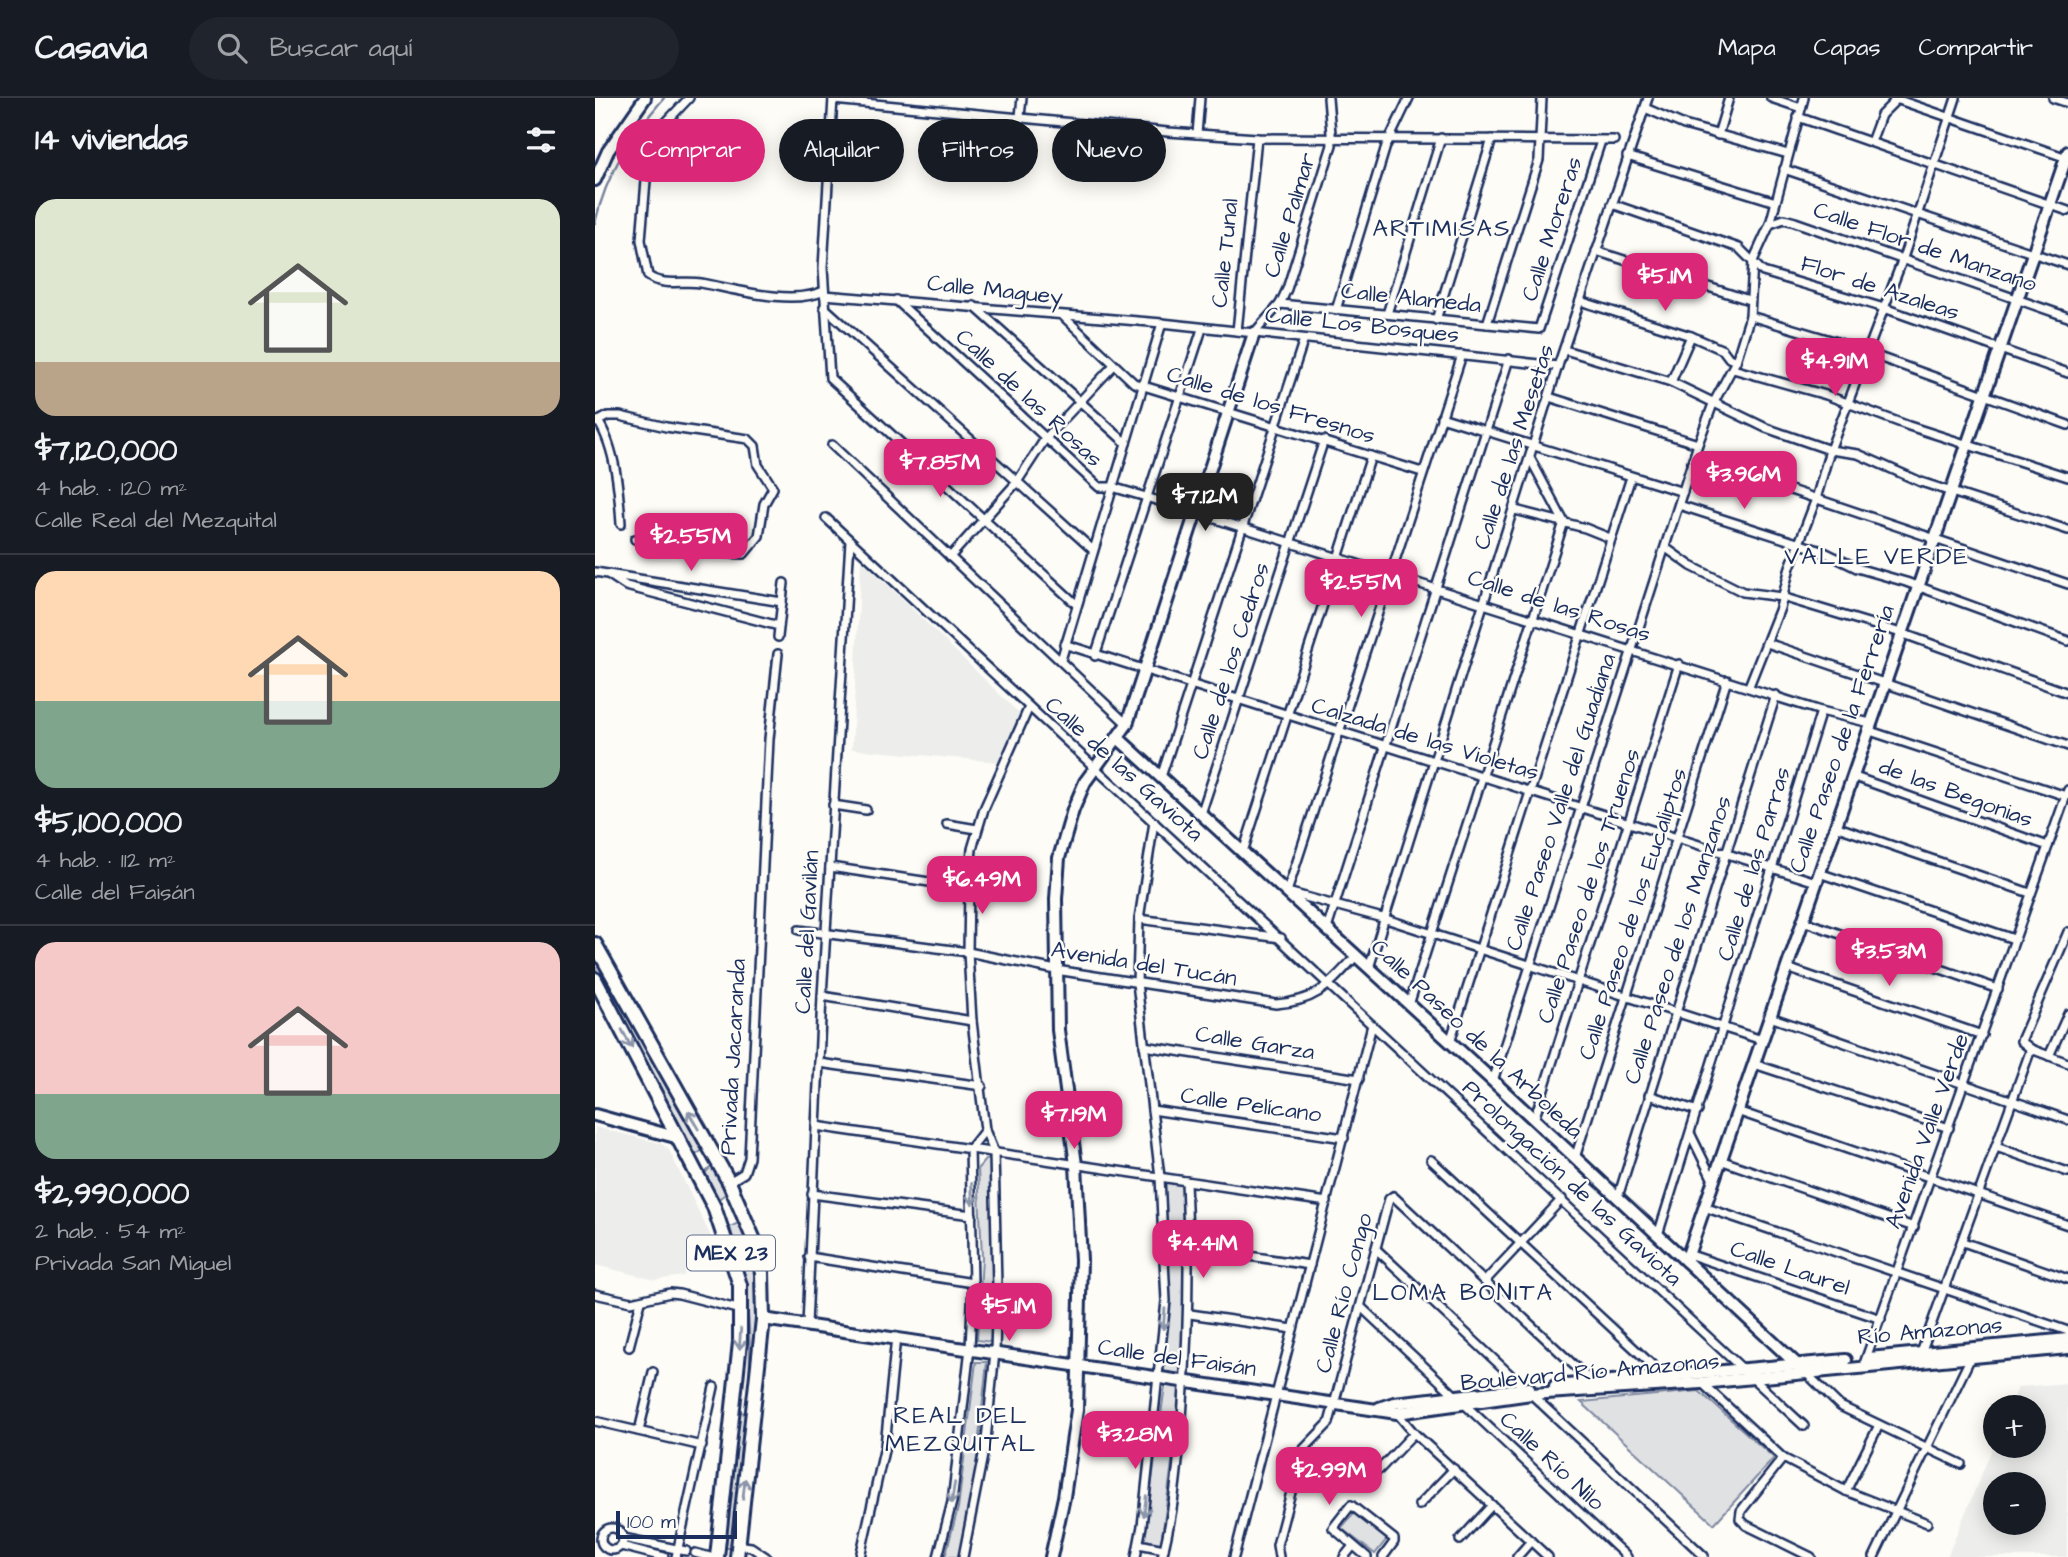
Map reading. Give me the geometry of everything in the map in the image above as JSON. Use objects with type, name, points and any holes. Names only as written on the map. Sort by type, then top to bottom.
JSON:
[{"type":"main road","name":"MEX 23","points":[[595,944],[729,1182],[757,1247],[762,1273],[763,1319],[737,1551]]},
{"type":"main road","name":"MEX 23","points":[[595,979],[719,1219],[734,1265],[741,1310],[717,1557]]},
{"type":"main road","points":[[719,1219],[728,1212],[736,1214],[757,1247]]},
{"type":"street","points":[[595,180],[608,151],[645,98]]},
{"type":"street","name":"Calle Maguey","points":[[689,98],[655,134],[649,145],[641,240],[648,276],[659,282],[699,282],[756,295],[802,297],[824,293],[1162,323]]},
{"type":"street","points":[[1020,116],[1022,98]]},
{"type":"street","points":[[1197,134],[1201,98]]},
{"type":"street","name":"Calle Palmar","points":[[1254,333],[1280,304],[1287,289],[1332,138],[1328,98]]},
{"type":"street","points":[[1336,310],[1390,137],[1409,98]]},
{"type":"street","points":[[1487,324],[1539,160],[1542,98]]},
{"type":"street","name":"Calle de las Mesetas","points":[[1369,968],[1580,300],[1648,98]]},
{"type":"street","points":[[1718,135],[1729,98]]},
{"type":"street","points":[[1771,98],[1801,108]]},
{"type":"street","name":"Calle Paseo Valle del Guadiana","points":[[1493,1082],[1630,649],[1696,458],[1698,444],[1713,404],[1735,365],[1750,316],[1753,261],[1770,224],[1804,98]]},
{"type":"street","points":[[1749,687],[1817,499],[1830,450],[1902,261],[1956,98]]},
{"type":"street","points":[[2053,98],[2068,103]]},
{"type":"street","points":[[1077,605],[828,374],[824,293],[833,99],[917,102],[1020,116],[1257,138],[1614,140]]},
{"type":"street","points":[[1871,142],[1881,115],[1894,99],[2067,156]]},
{"type":"street","points":[[1645,108],[1718,135],[1788,154]]},
{"type":"street","points":[[1798,117],[2068,211]]},
{"type":"street","name":"Calle Tunal","points":[[1237,331],[1257,138]]},
{"type":"street","points":[[1387,314],[1441,138]]},
{"type":"street","points":[[1436,320],[1492,139]]},
{"type":"street","name":"Calle Moreras","points":[[1539,329],[1601,141]]},
{"type":"street","points":[[1627,156],[1776,202]]},
{"type":"street","name":"Calle Paseo de la Ferrería","points":[[1687,1257],[2067,156]]},
{"type":"street","points":[[1784,169],[2068,265]]},
{"type":"street","name":"Flor de Azaleas","points":[[1612,204],[1739,248],[1763,272],[1884,308],[2068,373]]},
{"type":"street","name":"Calle Flor de Manzano","points":[[1770,224],[1784,219],[1795,222],[2068,317]]},
{"type":"street","points":[[1596,251],[1749,300]]},
{"type":"street","name":"Calle de las Rosas","points":[[896,300],[1095,485],[1146,497],[1392,573],[1776,695],[2067,793]]},
{"type":"street","points":[[1580,300],[1691,336],[1723,350],[1735,365],[2068,477]]},
{"type":"street","name":"Calle Alameda","points":[[1280,304],[1539,329]]},
{"type":"street","points":[[974,306],[1126,443]]},
{"type":"street","points":[[824,307],[1093,550]]},
{"type":"street","name":"Calle de los Fresnos","points":[[1063,316],[1127,378],[1141,385],[1276,424],[1422,472]]},
{"type":"street","points":[[1750,316],[2068,425]]},
{"type":"street","points":[[1061,660],[1141,385],[1162,323]]},
{"type":"street","name":"Calle Los Bosques","points":[[1162,323],[1559,366]]},
{"type":"street","points":[[1095,656],[1202,329]]},
{"type":"street","points":[[1051,1557],[1065,1497],[1077,1410],[1081,1260],[1076,1165],[1058,1030],[1056,970],[1059,858],[1073,810],[1094,766],[1127,724],[1254,333]]},
{"type":"street","points":[[1671,382],[1691,336]]},
{"type":"street","points":[[1161,777],[1304,340]]},
{"type":"street","points":[[1565,350],[1671,382],[1766,428],[1830,450],[1859,454],[1921,482],[1950,489],[2068,530]]},
{"type":"street","points":[[1462,355],[1287,892],[1385,919],[1762,1040]]},
{"type":"street","points":[[1327,929],[1509,359]]},
{"type":"street","points":[[950,557],[1017,482],[1045,439],[1114,365]]},
{"type":"street","points":[[1549,397],[1698,444]]},
{"type":"street","points":[[621,524],[619,498],[608,445],[597,422],[620,416],[666,427],[748,439],[755,446],[758,465],[772,484],[773,491],[764,504],[759,536],[744,554],[697,552],[659,538],[635,539]]},
{"type":"street","points":[[1441,417],[1683,492]]},
{"type":"street","name":"Calle de los Cedros","points":[[1201,814],[1324,440]]},
{"type":"street","points":[[832,445],[1127,724]]},
{"type":"street","points":[[1243,852],[1371,456]]},
{"type":"street","points":[[1409,1005],[1565,522],[1530,458]]},
{"type":"street","points":[[1696,458],[2068,584]]},
{"type":"street","points":[[1450,1042],[1610,550],[1610,538],[1631,477]]},
{"type":"street","points":[[1679,505],[1830,555],[1857,568],[1917,586],[2068,641]]},
{"type":"street","points":[[1515,510],[1565,522],[1610,538]]},
{"type":"street","name":"Calle de las Gaviota","points":[[826,518],[1281,938],[1372,1026]]},
{"type":"street","name":"Calle del Gavilán","points":[[807,1325],[822,996],[850,541]]},
{"type":"street","points":[[1666,548],[1723,583],[1743,592],[1782,597],[1901,633],[2068,693]]},
{"type":"street","points":[[595,572],[782,602]]},
{"type":"street","points":[[607,574],[626,586],[779,626]]},
{"type":"street","points":[[778,637],[784,583]]},
{"type":"street","points":[[1767,643],[2068,746]]},
{"type":"street","name":"Calzada de las Violetas","points":[[1064,644],[1772,869],[1817,877],[2014,939]]},
{"type":"street","name":"Privada Jacaranda","points":[[729,1182],[744,1173],[749,1158],[769,739],[778,654]]},
{"type":"street","name":"Calle Paseo de los Truenos","points":[[1534,1120],[1679,664]]},
{"type":"street","name":"Calle Paseo de los Eucaliptos","points":[[1575,1158],[1629,996],[1727,680]]},
{"type":"street","name":"Calle Paseo de los Manzanos","points":[[1618,1197],[1724,853],[1776,695]]},
{"type":"street","points":[[964,1557],[986,1440],[995,1352],[994,1152],[985,1130],[982,1086],[972,1021],[968,952],[969,888],[977,829],[1001,765],[1029,708]]},
{"type":"street","name":"Calle de las Parras","points":[[1658,1235],[1821,711]]},
{"type":"street","name":"Calle Paseo de la Arboleda","points":[[1118,738],[1658,1235],[1687,1257],[1800,1369]]},
{"type":"street","name":"de las Begonias","points":[[1852,776],[2048,846]]},
{"type":"street","name":"Avenida Valle Verde","points":[[1864,1362],[2030,894],[2065,808],[2067,793]]},
{"type":"street","points":[[833,805],[866,810]]},
{"type":"street","points":[[1136,1557],[1166,1301],[1160,1177],[1137,983],[1139,919],[1154,822]]},
{"type":"street","points":[[947,824],[977,829]]},
{"type":"street","points":[[1835,826],[2030,894]]},
{"type":"street","points":[[830,867],[969,888]]},
{"type":"street","points":[[1139,919],[1281,938]]},
{"type":"street","points":[[1803,920],[1998,989]]},
{"type":"street","name":"Avenida del Tucán","points":[[799,930],[968,952],[1056,970],[1276,1004],[1307,1000],[1330,984],[1356,956]]},
{"type":"street","points":[[2068,932],[2021,1041],[2031,1049],[2068,1063]]},
{"type":"street","points":[[1787,968],[1982,1035]]},
{"type":"street","points":[[822,996],[972,1021]]},
{"type":"street","points":[[2049,1056],[2068,1014]]},
{"type":"street","points":[[1770,1017],[2068,1120]]},
{"type":"street","points":[[1234,1557],[1372,1026]]},
{"type":"street","name":"Prolongación de las Gaviota","points":[[1372,1026],[1562,1199],[1804,1426]]},
{"type":"street","name":"Calle Garza","points":[[1144,1046],[1359,1079]]},
{"type":"street","points":[[1921,1353],[2031,1049]]},
{"type":"street","points":[[819,1063],[982,1086]]},
{"type":"street","points":[[1754,1064],[1949,1128]]},
{"type":"street","points":[[1649,1095],[1698,1111]]},
{"type":"street","name":"Calle Pelícano","points":[[1152,1110],[1344,1139]]},
{"type":"street","points":[[1737,1111],[2068,1225]]},
{"type":"street","points":[[595,1115],[679,1138]]},
{"type":"street","points":[[816,1126],[1327,1202]]},
{"type":"street","points":[[938,1557],[954,1489],[970,1348],[973,1283],[970,1149],[985,1130]]},
{"type":"street","points":[[1691,1135],[1713,1181]]},
{"type":"street","points":[[1996,1147],[2068,1172]]},
{"type":"street","points":[[1431,1160],[1669,1381]]},
{"type":"street","points":[[1720,1160],[1914,1227]]},
{"type":"street","points":[[1139,1544],[1163,1553],[1177,1472],[1189,1314],[1187,1181]]},
{"type":"street","points":[[812,1194],[972,1215]]},
{"type":"street","name":"Calle Río Congo","points":[[1279,1557],[1277,1545],[1299,1458],[1306,1444],[1326,1427],[1335,1402],[1389,1199],[1393,1196],[1486,1280]]},
{"type":"street","points":[[1562,1199],[1486,1280],[1603,1391]]},
{"type":"street","points":[[1704,1207],[2068,1331]]},
{"type":"street","points":[[1963,1242],[2068,1279]]},
{"type":"street","points":[[1188,1247],[1310,1265]]},
{"type":"street","points":[[1376,1249],[1704,1556]]},
{"type":"street","points":[[809,1257],[973,1283]]},
{"type":"street","name":"Calle Laurel","points":[[1687,1257],[1881,1319]]},
{"type":"street","points":[[595,1294],[631,1303],[670,1293],[741,1310]]},
{"type":"street","points":[[629,1347],[641,1301]]},
{"type":"street","name":"Calle Río Nilo","points":[[1361,1307],[1627,1557]]},
{"type":"street","points":[[1189,1314],[1293,1329]]},
{"type":"street","name":"Calle del Faisán","points":[[763,1319],[1335,1402]]},
{"type":"street","points":[[860,1557],[885,1446],[896,1337]]},
{"type":"street","name":"Río Amazonas","points":[[1864,1362],[1921,1353],[1973,1353],[2068,1339]]},
{"type":"street","name":"Río Amazonas","points":[[1800,1369],[1973,1353],[2068,1348]]},
{"type":"street","points":[[1874,1557],[1973,1353]]},
{"type":"street","points":[[1800,1369],[1840,1406],[1961,1464]]},
{"type":"street","name":"Boulevard Río Amazonas","points":[[1527,1391],[1603,1391],[1669,1381],[1800,1369]]},
{"type":"street","points":[[639,1432],[653,1372]]},
{"type":"street","name":"Boulevard Río Amazonas","points":[[1335,1402],[1396,1408],[1592,1383],[1701,1382],[1749,1374]]},
{"type":"street","points":[[1701,1382],[1783,1458],[1846,1491],[1927,1523]]},
{"type":"street","points":[[622,1542],[680,1553],[715,1387]]},
{"type":"street","points":[[1396,1408],[1414,1433],[1548,1557]]},
{"type":"street","points":[[595,1421],[702,1446]]},
{"type":"street","points":[[1846,1491],[1879,1425]]},
{"type":"street","points":[[1379,1470],[1414,1433]]},
{"type":"street","points":[[1783,1458],[1741,1511],[1740,1519],[1746,1525],[1811,1557]]},
{"type":"street","points":[[1419,1505],[1454,1469]]},
{"type":"street","points":[[1367,1557],[1333,1528],[1351,1505],[1394,1539],[1383,1557]]},
{"type":"street","points":[[1460,1540],[1492,1505]]},
{"type":"street","points":[[622,1542],[611,1551],[598,1541],[599,1531],[614,1528],[622,1542],[663,1557]]},
{"type":"street","points":[[1517,1557],[1531,1541]]},
{"type":"street","points":[[1344,1557],[1353,1546]]},
{"type":"street","points":[[737,1551],[751,1547],[766,1557]]},
{"type":"street","points":[[695,1553],[710,1557]]},
{"type":"shaded area","points":[[861,559],[1020,714],[998,762],[852,749]]},
{"type":"shaded area","points":[[595,949],[703,1150],[695,1155],[595,967]]},
{"type":"shaded area","points":[[595,1127],[660,1143],[668,1148],[718,1251],[692,1243],[684,1276],[655,1280],[595,1265]]},
{"type":"shaded area","points":[[991,1159],[996,1257],[991,1342],[977,1340],[982,1258],[978,1168],[985,1160]]},
{"type":"shaded area","points":[[714,1164],[727,1193],[717,1200],[704,1174]]},
{"type":"shaded area","points":[[1160,1177],[1187,1183],[1186,1380],[1159,1376],[1168,1279]]},
{"type":"shaded area","points":[[740,1222],[759,1261],[756,1385],[749,1385],[747,1305],[730,1227]]},
{"type":"shaded area","points":[[976,1362],[987,1362],[971,1513],[960,1557],[945,1557],[958,1508]]},
{"type":"shaded area","points":[[2068,1383],[2067,1557],[1947,1557],[1988,1458],[2046,1458],[2046,1395],[2015,1395],[2018,1387]]},
{"type":"shaded area","points":[[1165,1385],[1182,1388],[1161,1545],[1144,1540]]},
{"type":"shaded area","points":[[1699,1391],[1774,1458],[1714,1524],[1581,1402]]},
{"type":"shaded area","points":[[740,1412],[747,1413],[730,1548],[724,1548]]},
{"type":"shaded area","points":[[1357,1510],[1390,1535],[1375,1554],[1341,1528]]},
{"type":"waterway","points":[[595,223],[606,187],[621,156],[664,98]]},
{"type":"district","name":"ARTIMISAS","points":[[1442,229]]},
{"type":"district","name":"VALLE VERDE","points":[[1877,557]]},
{"type":"district","name":"LOMA BONITA","points":[[1463,1293]]},
{"type":"district","name":"REAL DEL MEZQUITAL","points":[[961,1430]]}]
